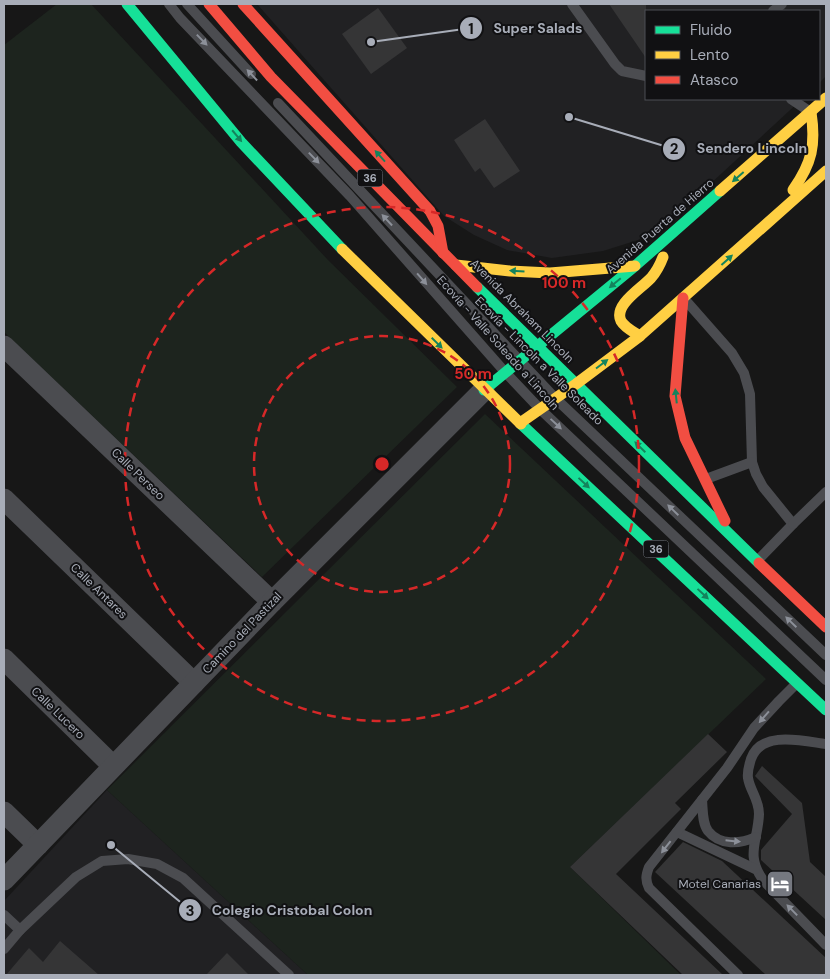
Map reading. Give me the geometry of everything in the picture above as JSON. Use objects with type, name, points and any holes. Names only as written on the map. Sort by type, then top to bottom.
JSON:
[{"type":"main road","name":"36","points":[[127,4],[256,159],[352,260],[484,390],[826,710]]},
{"type":"main road","name":"Avenida Abraham Lincoln","points":[[209,4],[271,77],[443,253],[732,538],[826,627]]},
{"type":"main road","points":[[243,4],[430,211],[440,229],[443,253]]},
{"type":"main road","name":"Avenida Puerta de Hierro","points":[[484,390],[668,239],[826,98]]},
{"type":"main road","points":[[811,112],[822,122]]},
{"type":"main road","points":[[771,221],[810,163],[814,138],[811,112]]},
{"type":"main road","points":[[520,423],[640,336],[826,171]]},
{"type":"main road","points":[[640,336],[620,322],[620,308],[659,268],[668,239]]},
{"type":"main road","points":[[456,264],[550,272],[636,266]]},
{"type":"main road","points":[[683,298],[675,396],[685,438],[732,538]]},
{"type":"street","name":"Calle Perseo","points":[[4,346],[272,602]]},
{"type":"street","name":"Camino del Pastizal","points":[[4,880],[272,602],[484,390]]},
{"type":"street","name":"Calle Antares","points":[[4,499],[194,683]]},
{"type":"street","name":"Calle Lucero","points":[[4,660],[113,766]]},
{"type":"street","points":[[4,812],[38,845]]},
{"type":"lane","name":"Ecovía - Valle Soleado a Lincoln","points":[[169,4],[180,18],[350,196],[540,409],[826,680]]},
{"type":"lane","points":[[187,4],[258,82]]},
{"type":"lane","points":[[572,4],[614,64],[622,70],[645,76]]},
{"type":"lane","name":"Ecovía - Lincoln a Valle Soleado","points":[[271,96],[519,361],[826,655]]},
{"type":"lane","points":[[793,100],[811,112]]},
{"type":"lane","points":[[811,100],[811,112]]},
{"type":"lane","points":[[683,298],[732,353],[744,373],[750,394],[752,462],[763,487],[793,524]]},
{"type":"lane","points":[[705,480],[752,462]]},
{"type":"lane","points":[[757,560],[826,492]]},
{"type":"lane","points":[[738,975],[649,888],[646,880],[649,867],[702,800],[754,728],[798,683]]},
{"type":"lane","points":[[826,744],[790,739],[775,740],[762,745],[752,754],[748,767],[748,779],[759,806],[753,860],[755,869],[763,880],[826,945]]},
{"type":"lane","points":[[702,800],[704,819],[708,830],[719,839],[733,843],[744,842],[756,837]]},
{"type":"lane","points":[[677,832],[755,869]]},
{"type":"lane","points":[[4,949],[20,930],[76,877],[102,861],[128,859],[157,864],[183,878],[288,975]]},
{"type":"lane","points":[[4,915],[20,930]]},
{"type":"shaded area","points":[[57,4],[91,4],[328,260],[457,387],[262,577],[4,332],[4,45]]},
{"type":"shaded area","points":[[257,4],[826,4],[826,76],[820,82],[820,10],[645,10],[645,100],[801,100],[709,185],[638,240],[603,251],[552,258],[507,250],[474,235],[444,216]]},
{"type":"shaded area","points":[[485,414],[766,679],[570,867],[681,975],[308,975],[107,790]]},
{"type":"shaded area","points":[[107,790],[308,975],[4,975],[4,901]]},
{"type":"building","points":[[609,4],[646,4],[645,57]]},
{"type":"building","points":[[378,8],[407,48],[371,74],[342,34]]},
{"type":"building","points":[[485,119],[520,171],[494,188],[480,168],[475,172],[454,140]]},
{"type":"building","points":[[708,734],[727,752],[675,803],[681,809],[616,874],[723,975],[683,975],[570,867]]},
{"type":"building","points":[[762,766],[802,803],[810,862],[826,877],[826,920],[761,860],[761,850],[792,814],[755,776]]},
{"type":"building","points":[[683,842],[722,861],[826,958],[826,975],[766,975],[655,872]]},
{"type":"building","points":[[60,941],[99,975],[6,975],[29,948],[43,962]]},
{"type":"building","points":[[227,953],[249,975],[206,975]]},
{"type":"traffic: fast","points":[[127,4],[241,142],[342,249]]},
{"type":"traffic: fast","points":[[484,390],[635,266],[720,191]]},
{"type":"traffic: fast","points":[[477,287],[759,563]]},
{"type":"traffic: fast","points":[[521,424],[826,710]]},
{"type":"traffic: slow","points":[[720,191],[826,98]]},
{"type":"traffic: slow","points":[[793,190],[805,171],[811,153],[813,144],[811,112]]},
{"type":"traffic: slow","points":[[520,423],[640,336],[826,171]]},
{"type":"traffic: slow","points":[[342,249],[521,424]]},
{"type":"traffic: slow","points":[[640,336],[621,321],[621,309],[630,297],[653,275],[663,257]]},
{"type":"traffic: slow","points":[[456,265],[550,273],[635,266]]},
{"type":"traffic: jam","points":[[209,4],[271,77],[477,287]]},
{"type":"traffic: jam","points":[[243,4],[430,211],[438,226],[443,253]]},
{"type":"traffic: jam","points":[[683,298],[675,396],[685,438],[725,521]]},
{"type":"traffic: jam","points":[[759,563],[826,627]]},
{"type":"place","name":"Super Salads","points":[[371,42]]},
{"type":"place","name":"Sendero Lincoln","points":[[569,117]]},
{"type":"place","name":"Colegio Cristobal Colon","points":[[111,845]]},
{"type":"place","name":"Motel Canarias","points":[[780,884]]}]
